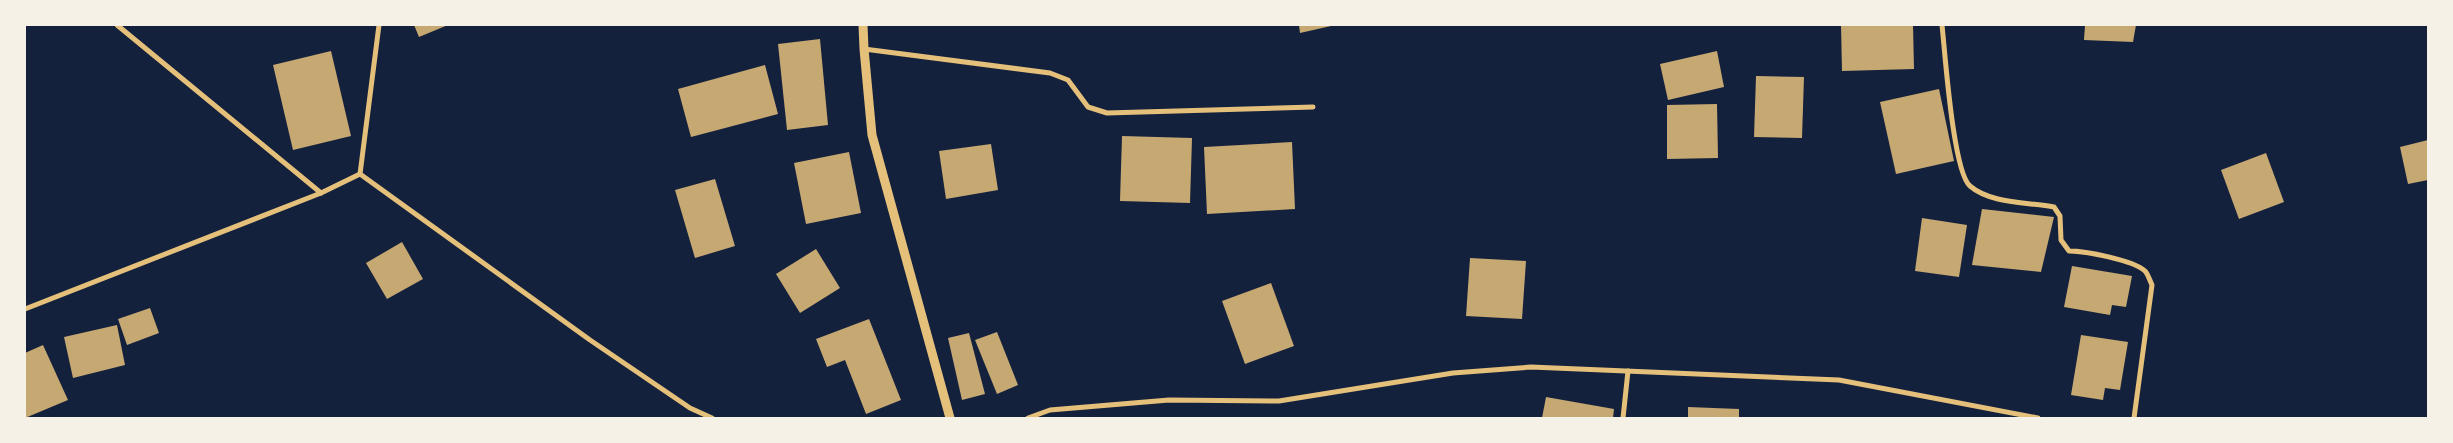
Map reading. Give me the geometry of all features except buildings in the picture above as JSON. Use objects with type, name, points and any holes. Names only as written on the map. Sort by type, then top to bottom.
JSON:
[{"type":"street","points":[[117,25],[321,192]]},
{"type":"street","points":[[360,174],[379,25]]},
{"type":"street","points":[[863,25],[872,135],[950,418]]},
{"type":"street","points":[[1942,25],[1958,164],[1968,185],[1990,197],[2054,207],[2060,216],[2061,240],[2069,251],[2088,252],[2136,266],[2145,272],[2152,285],[2134,418]]},
{"type":"street","points":[[864,49],[1050,73],[1068,80],[1088,107],[1107,113],[1313,107]]},
{"type":"street","points":[[25,309],[321,192],[360,174]]},
{"type":"street","points":[[360,174],[590,340],[690,408],[712,418]]},
{"type":"street","points":[[1028,418],[1050,410],[1169,400],[1279,401],[1453,373],[1531,367],[1839,380],[2038,418]]},
{"type":"street","points":[[1623,418],[1628,371]]}]
